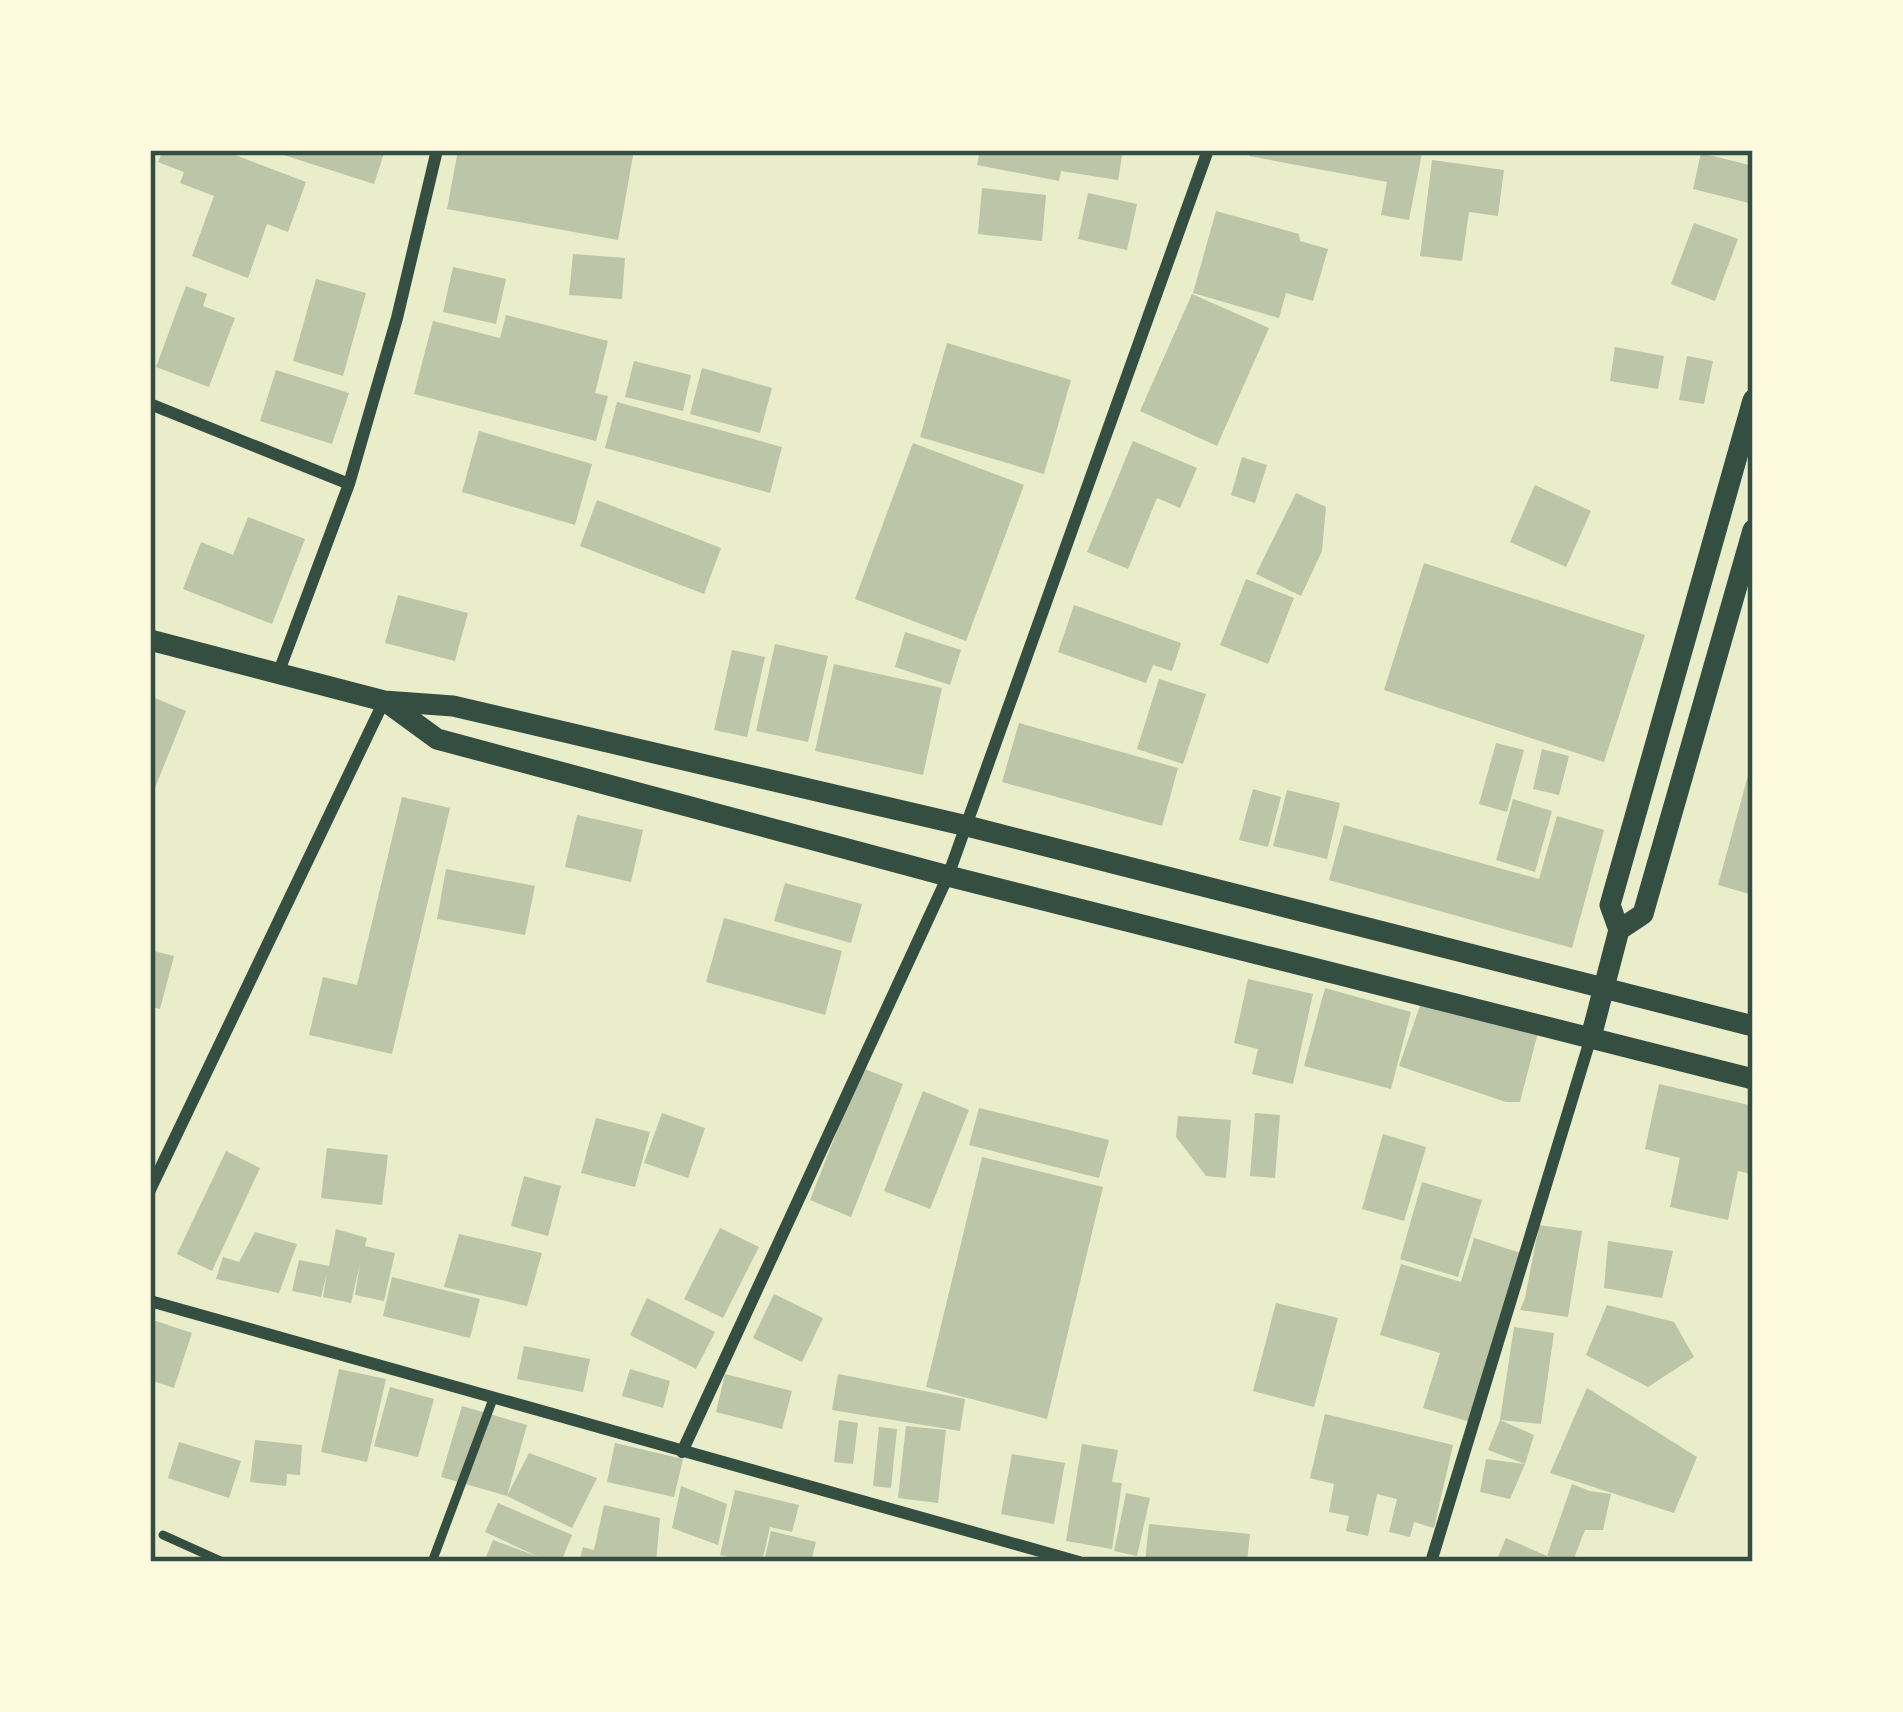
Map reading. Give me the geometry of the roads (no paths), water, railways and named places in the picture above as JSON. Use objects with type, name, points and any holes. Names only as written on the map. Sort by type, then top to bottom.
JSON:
[{"type":"street","points":[[278,674],[350,484],[437,150]]},
{"type":"street","points":[[682,1452],[948,876],[1208,150]]},
{"type":"street","points":[[1431,1562],[1591,1037],[1619,930],[1610,905],[1753,400]]},
{"type":"street","points":[[150,404],[350,484]]},
{"type":"street","points":[[1619,930],[1643,914],[1753,530]]},
{"type":"street","points":[[150,640],[384,701],[453,706],[967,826],[1753,1026]]},
{"type":"street","points":[[384,701],[437,739],[948,876],[1753,1079]]},
{"type":"street","points":[[150,1190],[384,701]]},
{"type":"street","points":[[150,1301],[1079,1562]]},
{"type":"lane","points":[[432,1562],[493,1399]]},
{"type":"lane","points":[[163,1535],[224,1562]]}]
